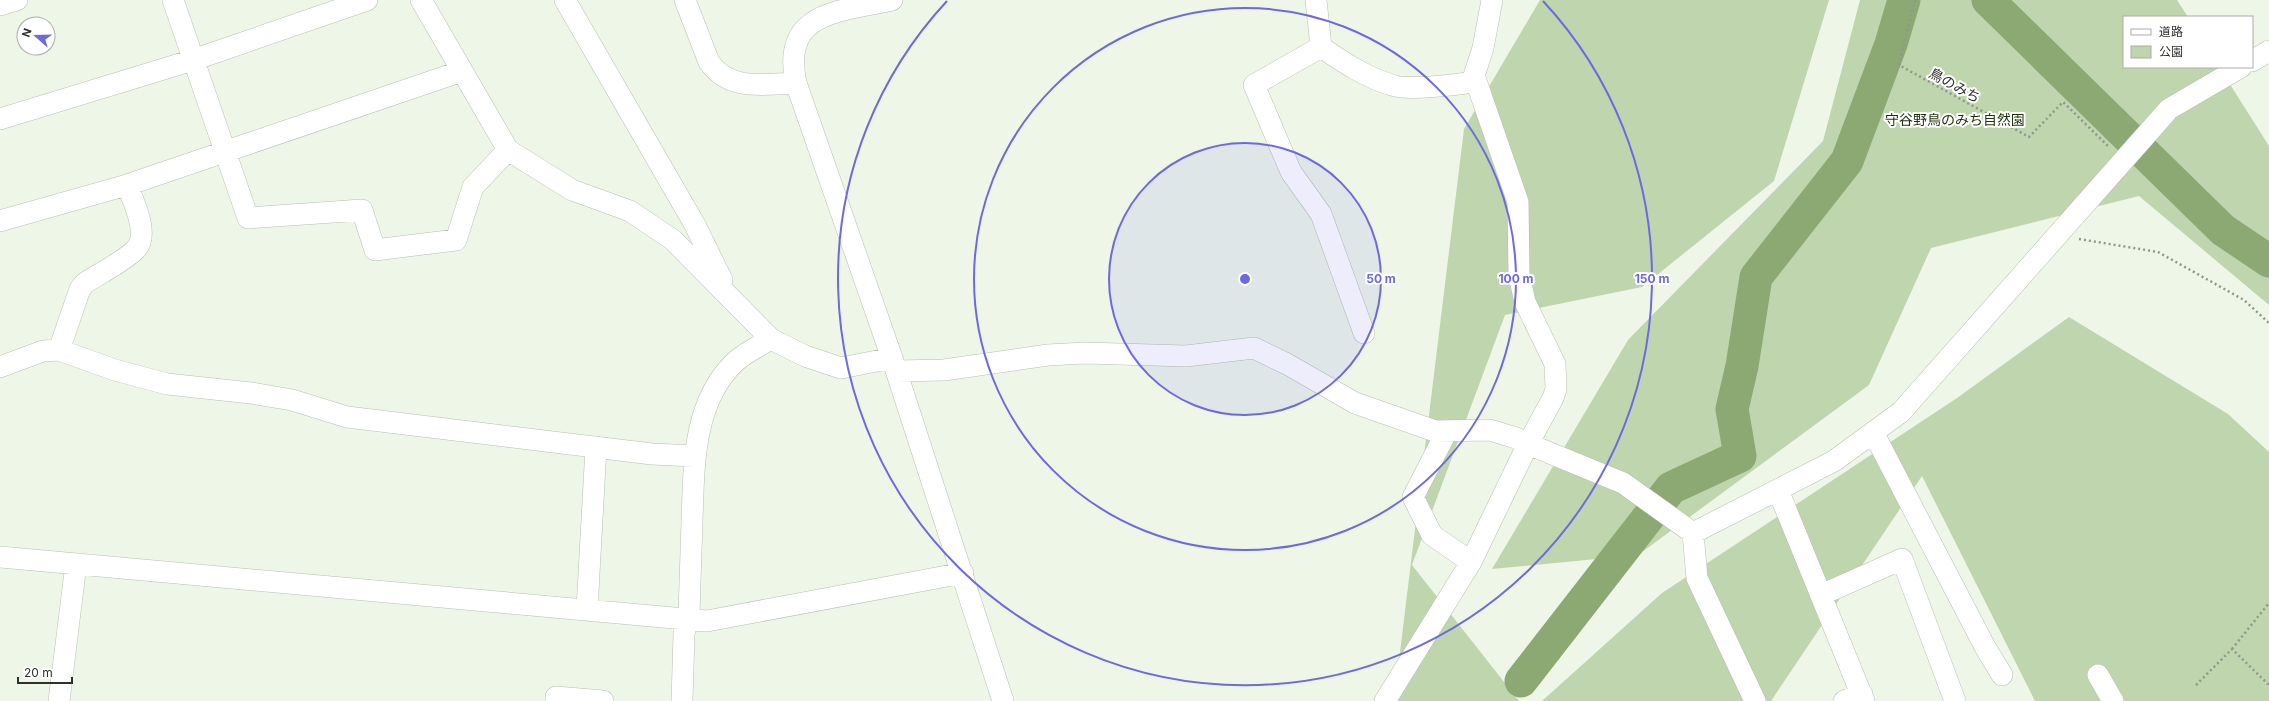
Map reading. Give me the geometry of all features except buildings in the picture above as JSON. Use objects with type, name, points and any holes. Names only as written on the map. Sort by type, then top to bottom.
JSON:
[{"type":"street","points":[[0,6],[17,0]]},
{"type":"street","points":[[173,0],[248,218],[362,210],[375,250],[456,240],[473,187],[508,150]]},
{"type":"street","points":[[0,119],[193,60],[367,0]]},
{"type":"street","points":[[421,0],[508,150],[572,190],[630,211],[673,240],[771,339],[805,356],[841,368],[894,365],[944,370],[1048,355],[1085,353],[1186,356],[1254,348],[1287,364],[1355,403],[1435,431],[1490,430],[1516,438],[1624,482],[1693,533],[1697,578],[1754,701]]},
{"type":"street","points":[[565,0],[695,224],[710,258],[734,302]]},
{"type":"street","points":[[685,0],[709,62],[715,71],[729,81],[743,84],[796,83]]},
{"type":"street","points":[[892,0],[825,15],[810,23],[796,42],[793,55],[796,83],[894,365],[963,573],[1003,701]]},
{"type":"street","points":[[1316,0],[1321,47],[1356,71],[1396,86],[1454,86],[1472,82],[1475,78],[1483,48],[1492,0]]},
{"type":"street","points":[[1321,47],[1254,85],[1291,172],[1321,214],[1364,333]]},
{"type":"street","points":[[2253,60],[2269,51]]},
{"type":"street","points":[[1693,533],[1834,461],[1901,412],[2054,235],[2168,109],[2239,68]]},
{"type":"street","points":[[0,221],[127,185],[462,71]]},
{"type":"street","points":[[1385,701],[1471,562],[1528,444],[1553,398],[1556,385],[1555,364],[1525,302],[1519,275],[1518,202],[1475,78]]},
{"type":"street","points":[[59,350],[80,289],[85,283],[137,249],[141,238],[141,224],[127,185]]},
{"type":"street","points":[[682,701],[684,634],[689,613],[694,456],[700,426],[711,397],[722,378],[736,362],[771,339]]},
{"type":"street","points":[[0,367],[43,351],[59,350],[115,370],[167,384],[251,393],[292,400],[347,417],[485,432],[596,447],[694,456]]},
{"type":"street","points":[[1447,431],[1413,497],[1432,535],[1471,562]]},
{"type":"street","points":[[1873,432],[1985,647],[2002,675]]},
{"type":"street","points":[[588,610],[596,447]]},
{"type":"street","points":[[1778,490],[1821,595],[1857,699]]},
{"type":"street","points":[[0,557],[588,610],[687,621],[707,621],[963,573]]},
{"type":"street","points":[[1821,595],[1902,559],[1955,701]]},
{"type":"street","points":[[59,701],[76,564]]},
{"type":"street","points":[[2098,675],[2113,701]]},
{"type":"street","points":[[556,701],[556,697],[603,701]]},
{"type":"path","name":"鳥のみち","points":[[1915,0],[1899,65],[2029,137],[2063,102],[2122,160]]},
{"type":"path","points":[[2054,235],[2158,252],[2244,300],[2269,323]]},
{"type":"path","points":[[2196,685],[2232,649],[2269,604]]},
{"type":"path","points":[[2232,649],[2269,685]]},
{"type":"green space","points":[[1540,0],[1829,0],[1774,181],[1642,287],[1505,315],[1412,565],[1519,701],[1394,701],[1464,129]]},
{"type":"green space","name":"守谷野鳥のみち自然園","points":[[1860,0],[2177,0],[2187,16],[2123,16],[2123,68],[2220,68],[2269,146],[2269,305],[2139,196],[1931,248],[1869,385],[1638,555],[1492,569],[1628,340],[1823,141]]},
{"type":"green space","points":[[2069,317],[2228,414],[2269,452],[2269,701],[2035,701],[1922,476],[1771,701],[1542,701],[1662,593],[1957,398]]},
{"type":"waterway","points":[[1521,681],[1671,488],[1740,456],[1732,409],[1742,366],[1756,277],[1847,161],[1891,44],[1904,0]]},
{"type":"waterway","points":[[1988,0],[2223,230],[2269,261]]}]
